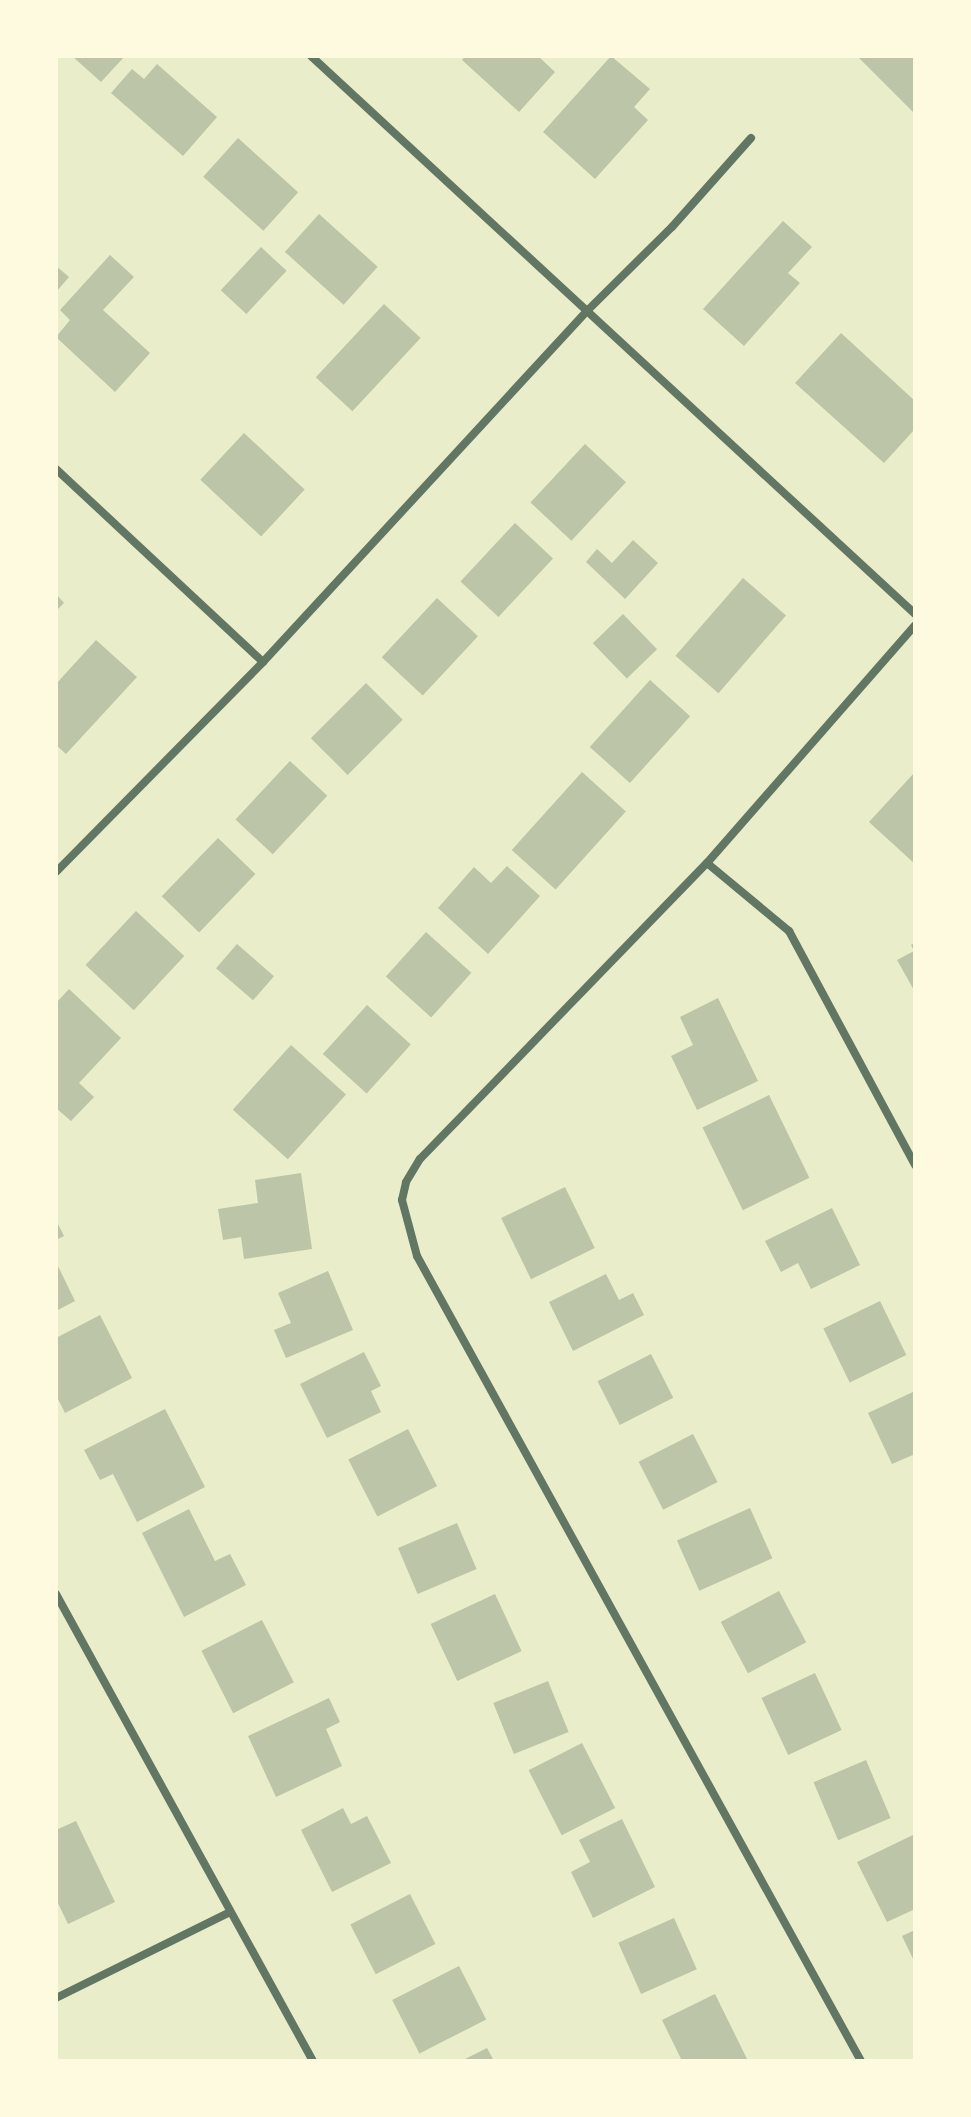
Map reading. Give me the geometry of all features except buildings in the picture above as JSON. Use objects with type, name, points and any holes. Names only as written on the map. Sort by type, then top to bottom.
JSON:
[{"type":"street","points":[[311,56],[915,614]]},
{"type":"street","points":[[56,872],[263,662],[588,310],[672,227],[751,138]]},
{"type":"street","points":[[56,469],[263,662]]},
{"type":"street","points":[[861,2061],[417,1256],[402,1200],[406,1182],[420,1159],[707,863],[915,625]]},
{"type":"street","points":[[707,863],[789,931],[915,1165]]},
{"type":"street","points":[[56,1594],[313,2061]]},
{"type":"street","points":[[56,1998],[230,1912]]}]
